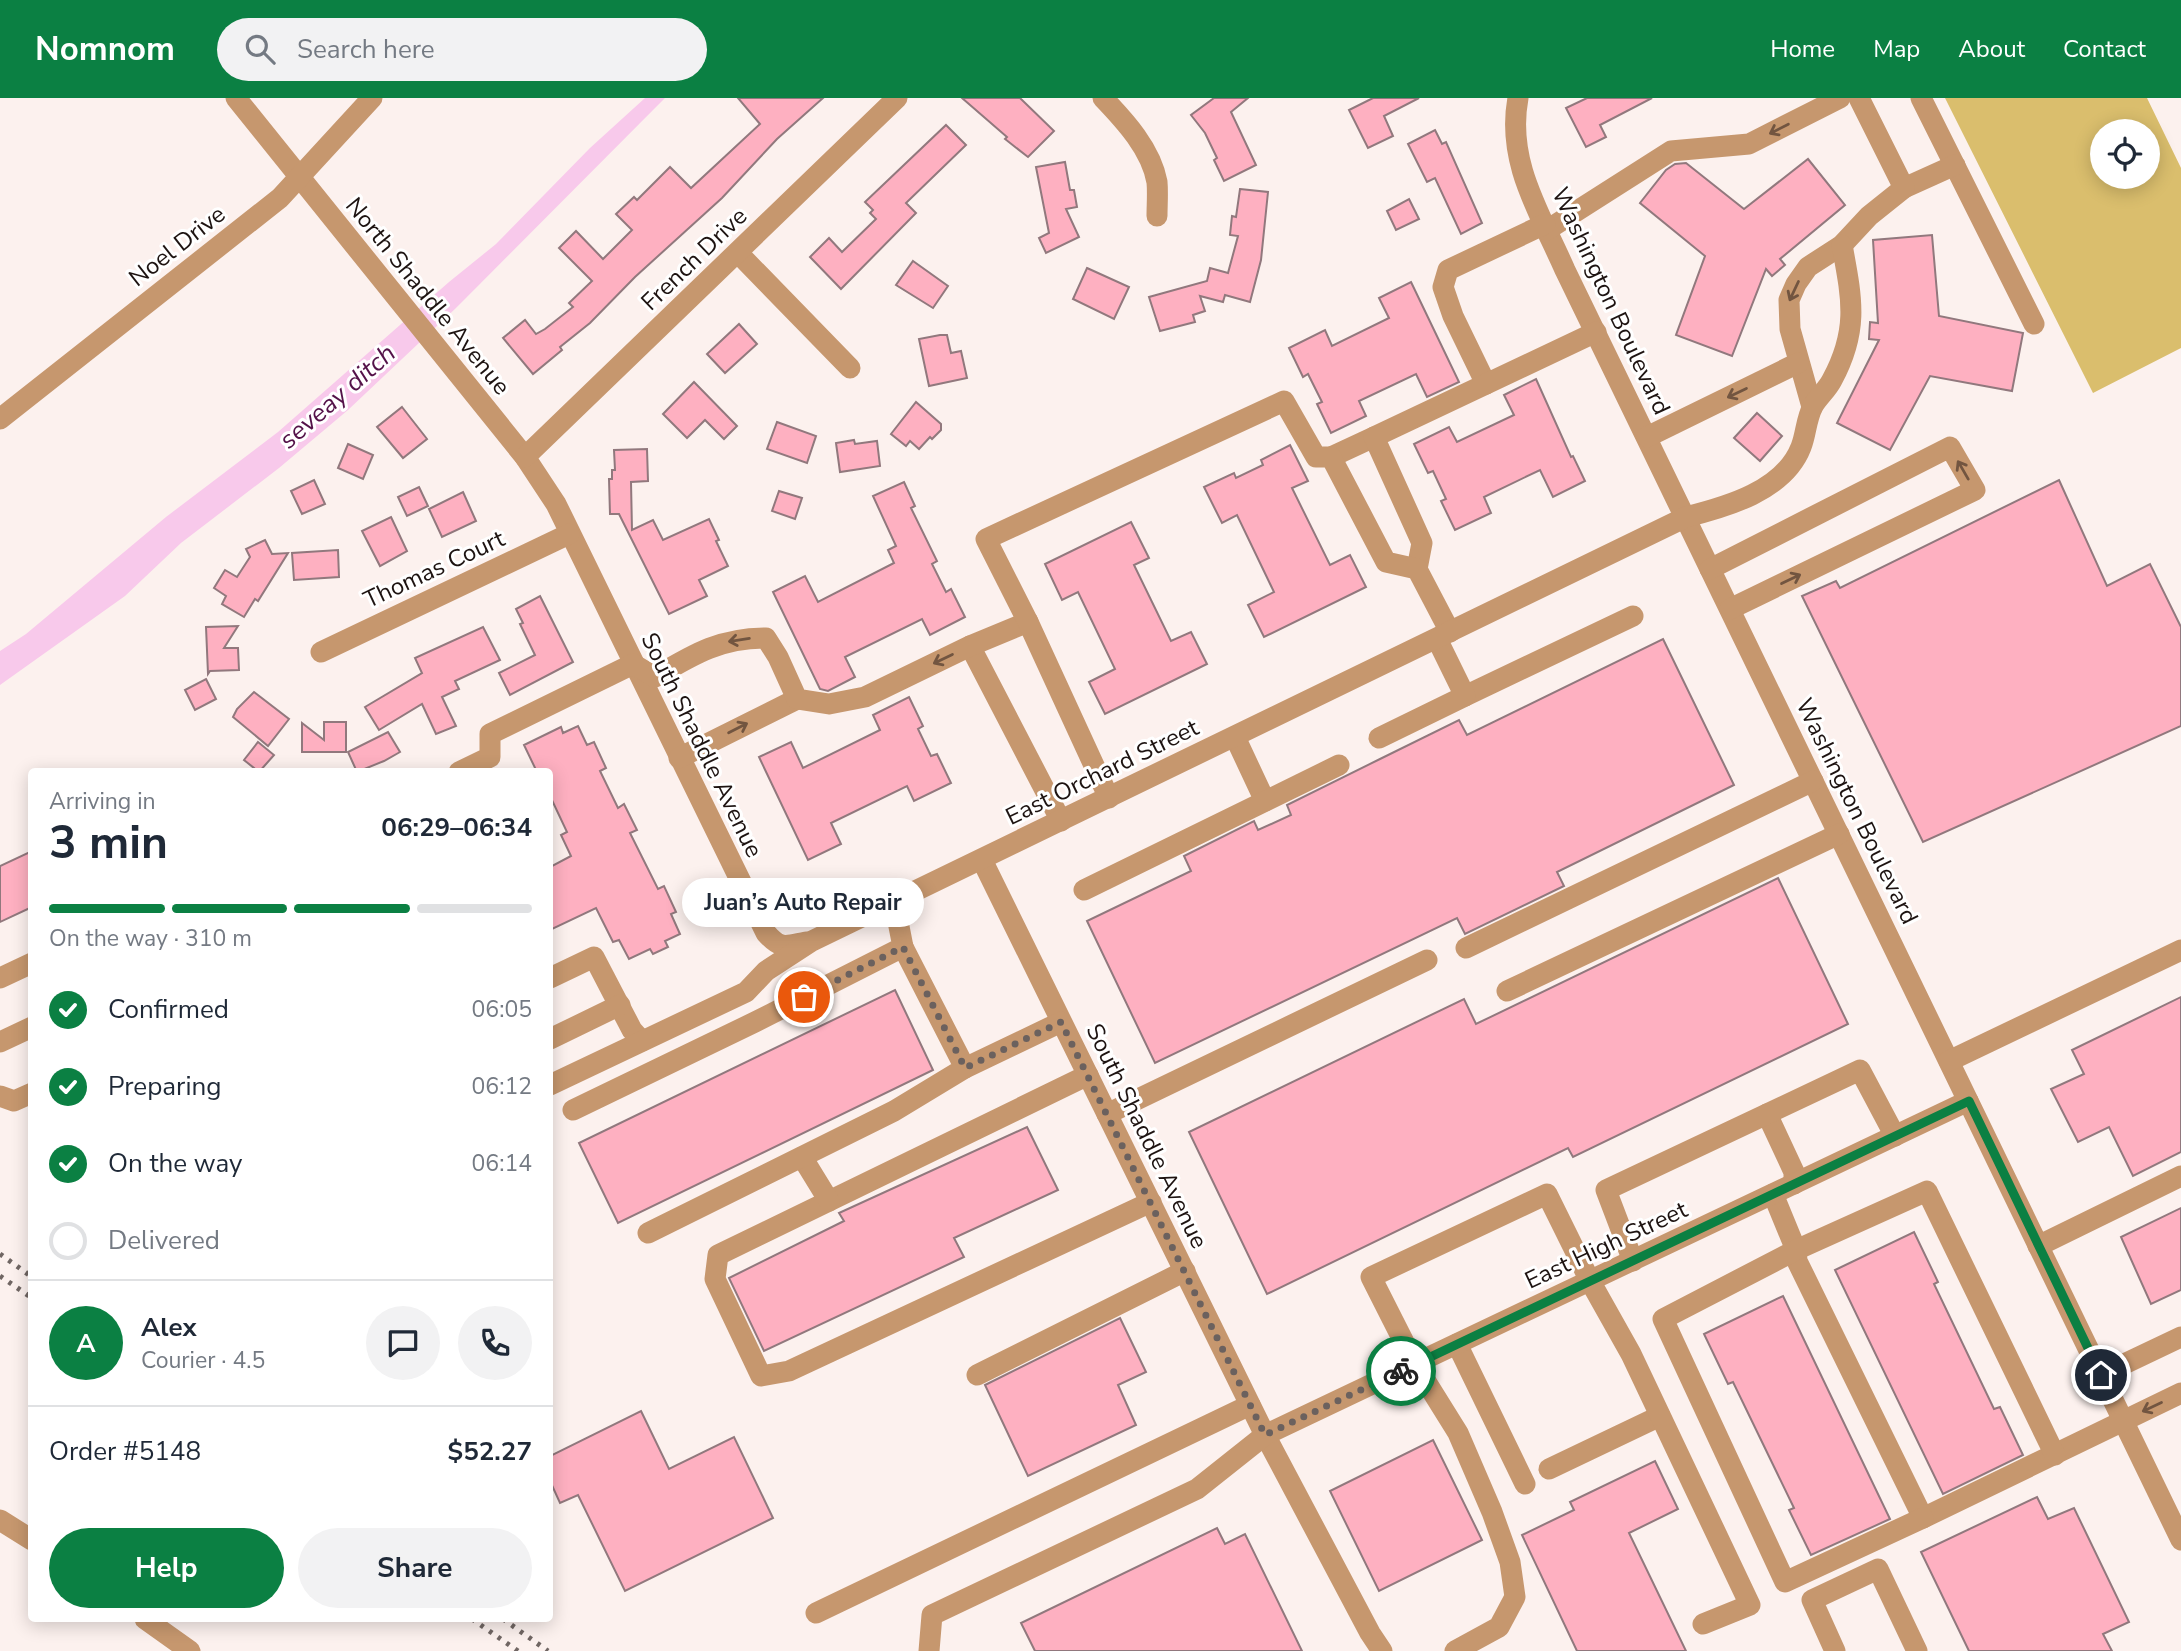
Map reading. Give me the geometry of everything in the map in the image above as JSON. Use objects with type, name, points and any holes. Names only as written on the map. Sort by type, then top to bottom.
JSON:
[{"type":"street","name":"North Shaddle Avenue","points":[[236,98],[525,457],[556,504],[569,534]]},
{"type":"street","name":"Noel Drive","points":[[0,419],[280,198],[372,98]]},
{"type":"street","name":"French Drive","points":[[525,457],[897,98]]},
{"type":"street","points":[[1103,98],[1129,124],[1142,144],[1156,180],[1157,216]]},
{"type":"street","name":"Washington Boulevard","points":[[1518,98],[1514,119],[1517,154],[1521,172],[1546,227],[2181,1540]]},
{"type":"street","points":[[1486,384],[1453,316],[1443,287],[1448,270],[1546,227],[1671,151],[1749,144],[1840,98]]},
{"type":"street","points":[[1859,98],[1904,188]]},
{"type":"street","points":[[1921,98],[2035,324]]},
{"type":"street","points":[[1812,407],[1790,329],[1789,300],[1808,267],[1842,245],[1869,216],[1904,188],[1955,165]]},
{"type":"street","points":[[1812,407],[1830,383],[1847,348],[1852,313],[1842,245]]},
{"type":"street","points":[[738,253],[850,368]]},
{"type":"street","points":[[1109,798],[1028,622],[986,539],[1284,401],[1315,457],[1331,457],[1596,332]]},
{"type":"street","points":[[1647,437],[1798,363]]},
{"type":"street","name":"East Orchard Street","points":[[553,1084],[746,992],[766,971],[811,940],[982,860],[1686,517],[1750,497],[1780,476],[1800,450],[1812,407]]},
{"type":"street","points":[[1374,437],[1422,543],[1417,569],[1465,696]]},
{"type":"street","points":[[1710,569],[1950,447],[1975,490],[1730,609]]},
{"type":"street","points":[[1331,457],[1386,562],[1417,569]]},
{"type":"street","name":"Thomas Court","points":[[321,652],[569,534]]},
{"type":"street","name":"South Shaddle Avenue","points":[[569,534],[766,933],[776,944],[783,947],[811,940]]},
{"type":"street","points":[[1380,738],[1633,616]]},
{"type":"street","points":[[679,758],[797,699],[828,704],[865,697],[970,646],[1028,622]]},
{"type":"street","points":[[467,768],[490,757],[490,734],[633,664],[655,677],[708,648],[740,638],[766,638],[797,699]]},
{"type":"street","points":[[970,646],[1061,821]]},
{"type":"street","points":[[1235,737],[1265,801]]},
{"type":"street","points":[[1084,890],[1339,765]]},
{"type":"street","points":[[1466,948],[1813,781]]},
{"type":"street","points":[[1507,991],[1839,834]]},
{"type":"street","name":"South Shaddle Avenue","points":[[982,860],[1265,1435],[1382,1651]]},
{"type":"street","points":[[894,901],[903,947],[965,1068]]},
{"type":"street","points":[[573,1110],[903,947]]},
{"type":"street","points":[[1949,1061],[2181,950]]},
{"type":"street","points":[[553,977],[594,957],[632,1030],[642,1041]]},
{"type":"street","points":[[1107,1114],[1427,960]]},
{"type":"street","points":[[0,978],[28,965]]},
{"type":"street","points":[[553,1038],[620,1004]]},
{"type":"street","points":[[648,1233],[894,1111],[965,1068],[1061,1022]]},
{"type":"street","points":[[0,1042],[28,1029]]},
{"type":"street","points":[[1633,1261],[1606,1190],[1860,1070],[1895,1136]]},
{"type":"street","points":[[1088,1075],[719,1255],[715,1279],[761,1376],[789,1371],[1151,1202]]},
{"type":"street","points":[[0,1096],[14,1101],[28,1095]]},
{"type":"street","name":"East High Street","points":[[929,1651],[932,1615],[1197,1489],[1265,1435],[1969,1101]]},
{"type":"street","points":[[1767,1114],[1794,1172],[1794,1184]]},
{"type":"street","points":[[802,1157],[829,1201]]},
{"type":"street","points":[[2038,1246],[2181,1176]]},
{"type":"street","points":[[2055,1455],[1927,1191],[1796,1250],[1663,1319],[1785,1582],[1923,1518],[2055,1455],[2122,1420],[2181,1393]]},
{"type":"street","points":[[1455,1651],[1499,1627],[1515,1597],[1510,1562],[1458,1433],[1415,1364],[1371,1278],[1547,1194],[1590,1281],[1631,1354],[1750,1605],[1703,1624]]},
{"type":"street","points":[[1773,1194],[1796,1250],[1797,1261],[1923,1518]]},
{"type":"street","points":[[977,1375],[1185,1271]]},
{"type":"street","points":[[2101,1375],[2181,1337]]},
{"type":"street","points":[[1457,1344],[1525,1483]]},
{"type":"street","points":[[816,1614],[1250,1405]]},
{"type":"street","points":[[1549,1469],[1660,1416]]},
{"type":"street","points":[[0,1520],[28,1538]]},
{"type":"street","points":[[1835,1651],[1812,1600],[1878,1569],[1917,1651]]},
{"type":"street","points":[[149,1622],[190,1651]]},
{"type":"shaded area","points":[[1945,98],[2147,98],[2157,119],[2090,119],[2090,189],[2160,189],[2160,125],[2181,168],[2181,348],[2093,393]]},
{"type":"water","name":"seveay ditch","points":[[645,98],[665,98],[456,308],[348,410],[279,468],[181,543],[125,596],[0,685],[0,651],[26,634],[166,517],[278,432],[496,244],[590,148]]},
{"type":"building","points":[[738,98],[823,98],[777,139],[722,198],[635,277],[590,323],[560,347],[562,350],[533,374],[503,338],[525,320],[536,334],[545,329],[573,307],[569,303],[592,281],[559,248],[576,231],[603,259],[632,230],[616,214],[634,197],[637,200],[670,167],[691,188],[760,124]]},
{"type":"building","points":[[962,98],[1020,98],[1054,131],[1028,157]]},
{"type":"building","points":[[1214,98],[1248,98],[1231,112],[1256,165],[1224,181],[1205,133],[1191,115]]},
{"type":"building","points":[[1373,98],[1419,98],[1384,116],[1393,136],[1368,148],[1349,110]]},
{"type":"building","points":[[1587,98],[1652,98],[1600,125],[1606,137],[1586,147],[1566,108]]},
{"type":"building","points":[[946,125],[966,145],[906,203],[916,213],[841,289],[810,257],[829,238],[842,252],[876,219],[870,213],[873,210],[865,202]]},
{"type":"building","points":[[1435,130],[1442,144],[1446,142],[1482,223],[1461,234],[1435,178],[1427,182],[1408,144]]},
{"type":"building","points":[[1808,159],[1845,205],[1780,259],[1785,265],[1772,276],[1766,269],[1732,356],[1676,335],[1705,256],[1640,203],[1666,170],[1675,164],[1686,163],[1744,209]]},
{"type":"building","points":[[1065,162],[1070,190],[1074,190],[1077,207],[1066,209],[1079,237],[1046,253],[1039,238],[1049,233],[1036,167]]},
{"type":"building","points":[[1240,189],[1268,192],[1261,260],[1250,302],[1225,295],[1223,302],[1200,296],[1205,311],[1193,315],[1195,322],[1160,331],[1149,297],[1207,281],[1210,268],[1228,273],[1238,236],[1230,235]]},
{"type":"building","points":[[1409,199],[1419,219],[1396,230],[1387,211]]},
{"type":"building","points":[[1932,235],[1939,316],[2023,333],[2012,391],[1930,376],[1890,450],[1837,423],[1879,340],[1869,339],[1870,322],[1878,323],[1873,240]]},
{"type":"building","points":[[913,261],[948,286],[933,308],[896,285]]},
{"type":"building","points":[[1087,268],[1129,287],[1114,319],[1073,299]]},
{"type":"building","points":[[1411,282],[1459,382],[1427,397],[1416,374],[1359,401],[1366,416],[1331,433],[1317,404],[1322,402],[1308,374],[1303,377],[1289,348],[1325,330],[1332,346],[1389,318],[1379,298]]},
{"type":"building","points":[[739,324],[757,344],[725,373],[707,354]]},
{"type":"building","points":[[947,335],[951,353],[961,351],[967,378],[929,386],[919,339]]},
{"type":"building","points":[[1536,379],[1571,457],[1573,456],[1585,481],[1553,497],[1540,470],[1484,497],[1491,513],[1455,530],[1441,501],[1446,499],[1433,471],[1428,473],[1414,444],[1449,427],[1457,442],[1514,415],[1504,395]]},
{"type":"building","points":[[694,382],[737,426],[724,439],[705,420],[687,438],[663,414]]},
{"type":"building","points":[[916,402],[941,424],[941,430],[919,449],[910,441],[906,446],[891,434]]},
{"type":"building","points":[[402,407],[427,439],[403,458],[377,427]]},
{"type":"building","points":[[1757,413],[1782,436],[1760,461],[1734,438]]},
{"type":"building","points":[[777,422],[816,436],[807,463],[767,449]]},
{"type":"building","points":[[854,440],[855,444],[877,441],[880,466],[840,472],[836,443]]},
{"type":"building","points":[[348,444],[373,455],[363,479],[338,468]]},
{"type":"building","points":[[1290,445],[1308,481],[1292,488],[1330,565],[1350,555],[1366,587],[1264,637],[1248,605],[1274,592],[1237,515],[1222,523],[1204,487],[1234,473],[1236,478],[1263,465],[1261,460]]},
{"type":"building","points":[[647,449],[648,481],[631,482],[632,530],[653,520],[663,540],[709,519],[728,566],[699,580],[707,596],[669,614],[619,514],[610,514],[609,479],[612,479],[612,470],[615,470],[614,450]]},
{"type":"building","points":[[314,480],[325,504],[302,514],[291,491]]},
{"type":"building","points":[[2059,480],[2107,586],[2150,564],[2181,627],[2181,726],[1923,842],[1802,596],[1836,581],[1840,588]]},
{"type":"building","points":[[904,482],[915,506],[911,508],[937,561],[932,564],[946,592],[951,589],[965,617],[930,635],[922,619],[845,657],[855,677],[828,691],[820,689],[773,592],[805,576],[818,602],[894,563],[888,550],[896,546],[873,496]]},
{"type":"building","points":[[419,487],[428,506],[407,516],[398,497]]},
{"type":"building","points":[[779,491],[802,498],[795,519],[772,511]]},
{"type":"building","points":[[463,492],[476,521],[442,537],[429,509]]},
{"type":"building","points":[[391,517],[407,551],[380,566],[362,531]]},
{"type":"building","points":[[1131,522],[1149,558],[1134,565],[1171,641],[1191,632],[1207,664],[1105,714],[1089,682],[1115,669],[1078,592],[1062,600],[1045,564]]},
{"type":"building","points":[[265,540],[272,554],[288,553],[258,601],[255,599],[244,617],[222,604],[226,596],[214,588],[225,570],[237,577],[250,557],[246,549]]},
{"type":"building","points":[[338,550],[339,577],[294,580],[292,553]]},
{"type":"building","points":[[540,596],[573,662],[510,695],[499,673],[535,655],[516,609]]},
{"type":"building","points":[[238,626],[224,648],[238,648],[239,670],[210,671],[208,674],[206,627]]},
{"type":"building","points":[[483,627],[500,660],[455,681],[459,689],[442,697],[456,726],[436,734],[422,704],[379,730],[365,707],[422,673],[415,658]]},
{"type":"building","points":[[1663,639],[1734,785],[1557,872],[1564,886],[1465,934],[1457,918],[1155,1063],[1087,921],[1191,871],[1184,856],[1254,821],[1258,830],[1291,815],[1287,805],[1459,720],[1467,735]]},
{"type":"building","points":[[206,679],[216,699],[195,710],[185,690]]},
{"type":"building","points":[[254,692],[289,719],[268,746],[233,717]]},
{"type":"building","points":[[909,697],[923,726],[918,729],[931,756],[937,754],[951,783],[914,801],[907,786],[831,823],[841,844],[808,860],[759,757],[791,742],[803,768],[880,730],[873,715]]},
{"type":"building","points":[[324,722],[346,722],[346,752],[302,752],[302,723],[324,740]]},
{"type":"building","points":[[578,726],[587,745],[594,742],[606,768],[600,771],[618,808],[624,804],[637,830],[630,833],[658,889],[664,886],[676,912],[671,914],[680,934],[665,941],[668,947],[653,954],[650,949],[629,959],[619,940],[613,942],[596,908],[553,929],[553,865],[571,856],[561,835],[567,832],[553,802],[553,768],[535,768],[524,745],[561,727],[563,733]]},
{"type":"building","points":[[388,732],[400,752],[367,768],[355,768],[348,752]]},
{"type":"building","points":[[258,742],[274,755],[263,768],[254,768],[244,760]]},
{"type":"building","points":[[28,853],[28,909],[0,922],[0,866]]},
{"type":"building","points":[[1778,878],[1848,1024],[1573,1157],[1568,1148],[1267,1294],[1189,1132],[1464,999],[1476,1024]]},
{"type":"building","points":[[895,990],[933,1070],[618,1223],[579,1143]]},
{"type":"building","points":[[2181,997],[2181,1152],[2133,1176],[2109,1127],[2078,1142],[2051,1089],[2084,1074],[2072,1050]]},
{"type":"building","points":[[1027,1127],[1058,1190],[954,1238],[964,1257],[764,1351],[729,1278],[844,1221],[839,1213]]},
{"type":"building","points":[[2181,1208],[2181,1290],[2151,1304],[2121,1237]]},
{"type":"building","points":[[1914,1232],[1938,1282],[1934,1284],[1994,1409],[2000,1407],[2023,1455],[1943,1494],[1835,1270]]},
{"type":"building","points":[[1783,1296],[1890,1519],[1811,1555],[1789,1510],[1794,1508],[1733,1382],[1728,1384],[1704,1334]]},
{"type":"building","points":[[1120,1318],[1146,1372],[1118,1385],[1136,1425],[1028,1476],[985,1385]]},
{"type":"building","points":[[641,1411],[669,1469],[734,1437],[773,1518],[625,1591],[578,1495],[560,1503],[553,1488],[553,1455]]},
{"type":"building","points":[[1433,1440],[1482,1540],[1379,1591],[1330,1491]]},
{"type":"building","points":[[1655,1461],[1678,1509],[1629,1533],[1686,1651],[1577,1651],[1522,1535],[1574,1510],[1570,1502]]},
{"type":"building","points":[[2037,1497],[2048,1519],[2074,1508],[2129,1622],[2103,1634],[2112,1651],[1969,1651],[1921,1552]]},
{"type":"building","points":[[1217,1528],[1225,1544],[1245,1534],[1302,1651],[1035,1651],[1021,1623]]},
{"type":"railway","points":[[0,1254],[28,1274]]},
{"type":"railway","points":[[0,1276],[28,1295]]},
{"type":"railway","points":[[476,1622],[518,1651]]},
{"type":"railway","points":[[507,1622],[548,1651]]},
{"type":"way so far","points":[[804,997],[903,947],[965,1068],[1061,1022],[1265,1435],[1401,1371]]},
{"type":"place","name":"Juan’s Auto Repair","points":[[804,997]]},
{"type":"route","points":[[1401,1371],[1969,1101],[2101,1375]]}]
